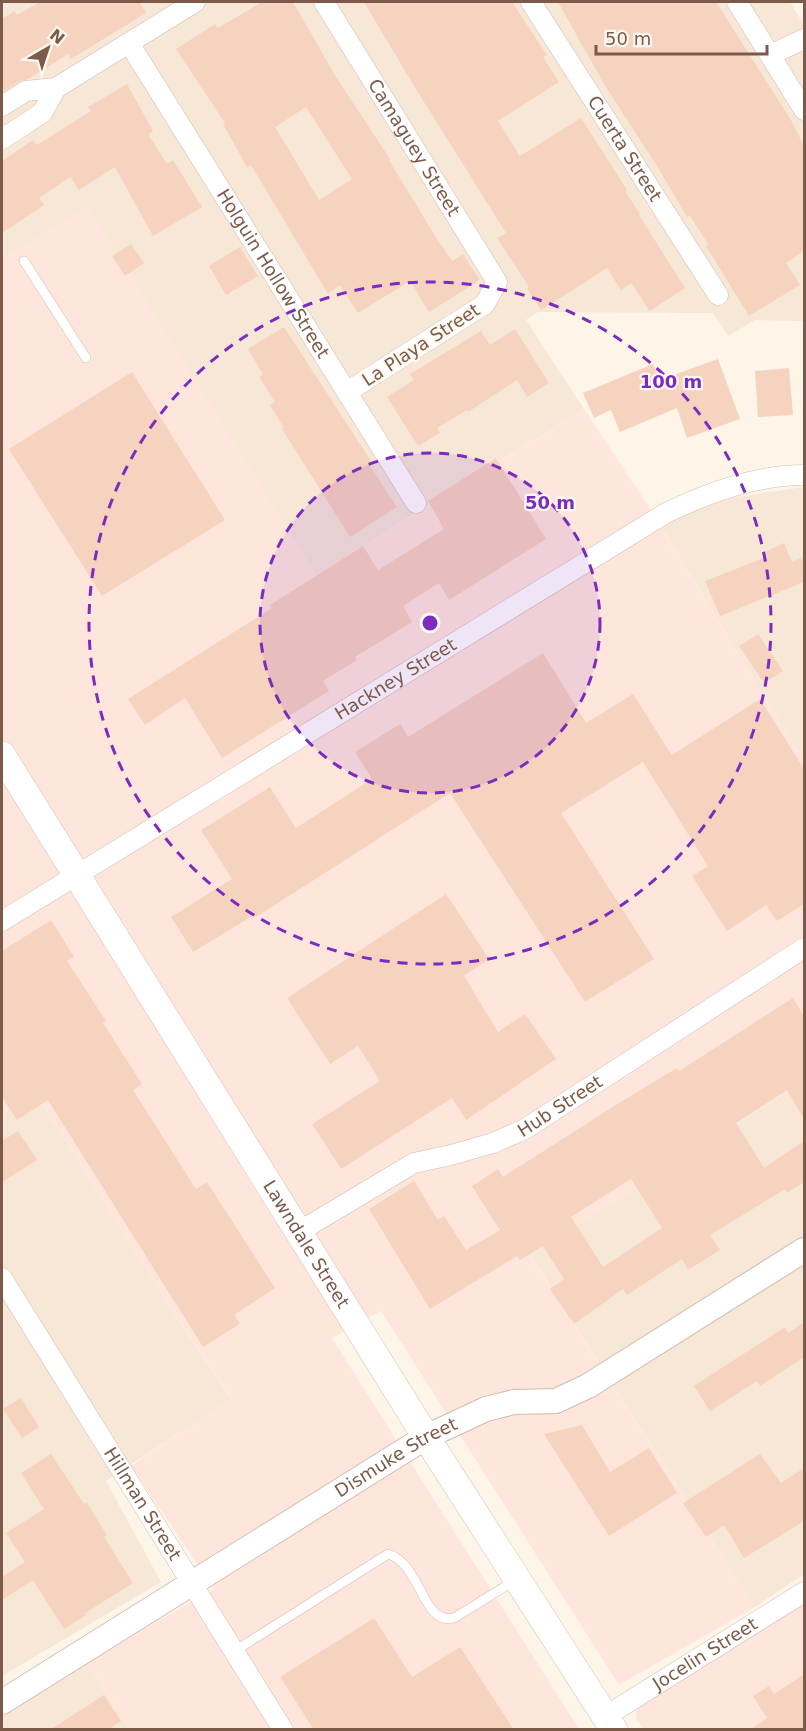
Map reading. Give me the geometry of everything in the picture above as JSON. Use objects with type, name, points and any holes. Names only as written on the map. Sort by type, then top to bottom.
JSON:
[{"type":"main road","name":"Lawndale Street","points":[[2,755],[426,1437],[610,1723]]},
{"type":"street","points":[[2,106],[26,91],[56,87],[195,2]]},
{"type":"street","name":"Camaguey Street","points":[[324,2],[497,282],[491,293]]},
{"type":"street","name":"Cuerta Street","points":[[531,2],[718,295]]},
{"type":"street","points":[[737,2],[804,110]]},
{"type":"street","points":[[770,56],[804,39]]},
{"type":"street","name":"Holguin Hollow Street","points":[[129,43],[416,503]]},
{"type":"street","points":[[2,139],[42,113],[56,87]]},
{"type":"street","name":"La Playa Street","points":[[347,392],[485,304],[491,293]]},
{"type":"street","name":"Hackney Street","points":[[2,921],[666,513],[702,495],[744,483],[804,475]]},
{"type":"street","name":"Hub Street","points":[[300,1232],[414,1163],[493,1143],[525,1129],[804,948]]},
{"type":"street","name":"Dismuke Street","points":[[2,1702],[426,1437],[486,1409],[514,1402],[556,1401],[588,1386],[804,1250]]},
{"type":"street","name":"Hillman Street","points":[[2,1278],[282,1730]]},
{"type":"street","name":"Jocelin Street","points":[[610,1723],[804,1592]]},
{"type":"lane","points":[[24,261],[86,358]]},
{"type":"lane","points":[[233,1652],[388,1554],[404,1563],[435,1613],[445,1618],[454,1618],[517,1578]]},
{"type":"shaded area","points":[[2,2],[790,2],[804,25],[804,321],[755,320],[728,336],[713,313],[538,312],[526,320],[584,409],[316,575],[87,207],[2,260]]},
{"type":"shaded area","points":[[87,206],[316,574],[584,409],[647,504],[804,761],[804,1082],[530,1256],[755,1607],[619,1685],[381,1311],[332,1338],[579,1729],[129,1729],[86,1662],[214,1589],[131,1466],[231,1398],[160,1292],[2,1040],[2,260]]},
{"type":"shaded area","points":[[804,487],[804,761],[662,528],[686,514],[723,499]]},
{"type":"shaded area","points":[[2,1040],[160,1292],[231,1399],[106,1481],[161,1582],[2,1676]]},
{"type":"shaded area","points":[[804,1082],[804,1574],[755,1607],[530,1255]]},
{"type":"shaded area","points":[[804,1601],[804,1729],[644,1729],[637,1720],[636,1712],[639,1706]]},
{"type":"shaded area","points":[[86,1662],[129,1729],[2,1730],[2,1716]]},
{"type":"building","points":[[40,2],[139,2],[146,13],[71,59],[68,54],[2,92],[2,19],[14,11],[17,15]]},
{"type":"building","points":[[262,2],[293,2],[336,77],[390,159],[435,236],[452,261],[463,254],[480,280],[429,312],[410,281],[358,313],[340,285],[328,294],[251,165],[247,167],[223,124],[225,123],[176,49],[215,24],[218,28]],"holes":[[[306,107],[352,179],[319,200],[275,127]]]},
{"type":"building","points":[[364,2],[512,2],[547,55],[543,57],[559,82],[498,121],[520,156],[581,118],[685,288],[650,311],[631,283],[621,290],[607,268],[541,310],[497,238],[506,233]]},
{"type":"building","points":[[558,2],[716,2],[791,120],[804,146],[804,251],[786,263],[800,285],[749,316],[706,246],[708,244],[690,216],[687,217],[604,84]]},
{"type":"building","points":[[127,84],[153,131],[148,134],[167,164],[173,160],[202,207],[153,236],[115,167],[79,190],[70,177],[39,198],[44,205],[2,233],[2,161],[33,140],[37,145],[91,111],[88,107]]},
{"type":"building","points":[[131,244],[144,263],[125,276],[112,256]]},
{"type":"building","points":[[240,247],[258,276],[226,295],[209,266]]},
{"type":"building","points":[[284,327],[371,461],[368,463],[397,507],[350,537],[282,429],[284,428],[270,405],[275,402],[259,377],[263,374],[248,349]]},
{"type":"building","points":[[515,329],[549,383],[527,397],[517,380],[468,412],[467,410],[437,428],[440,433],[418,446],[387,397],[414,380],[410,374],[481,331],[490,345]]},
{"type":"building","points":[[718,359],[740,419],[687,438],[677,408],[620,432],[611,410],[594,418],[583,393],[653,364],[660,380]]},
{"type":"building","points":[[789,368],[793,415],[758,417],[755,371]]},
{"type":"building","points":[[132,372],[225,520],[102,596],[9,449]]},
{"type":"building","points":[[496,458],[546,539],[449,600],[439,583],[403,606],[412,622],[355,657],[357,660],[323,681],[329,691],[222,758],[185,698],[145,725],[128,699],[272,608],[270,605],[363,546],[378,570],[444,529],[428,501]]},
{"type":"building","points":[[784,543],[792,562],[804,557],[804,582],[720,616],[705,581],[764,558],[762,553]]},
{"type":"building","points":[[758,634],[783,671],[764,683],[739,646]]},
{"type":"building","points":[[543,653],[586,723],[633,694],[672,755],[760,699],[804,769],[804,904],[777,921],[766,905],[727,931],[692,876],[708,866],[643,762],[561,813],[654,959],[585,1002],[450,793],[256,917],[254,915],[193,952],[171,917],[232,879],[201,830],[270,787],[296,828],[372,779],[355,752],[400,724],[408,737]]},
{"type":"building","points":[[446,894],[489,959],[464,976],[498,1032],[525,1014],[556,1059],[466,1120],[452,1098],[341,1169],[312,1124],[380,1081],[358,1046],[330,1064],[287,998]]},
{"type":"building","points":[[51,920],[74,957],[67,961],[106,1021],[103,1023],[142,1084],[133,1090],[196,1189],[207,1182],[275,1288],[234,1315],[240,1324],[203,1347],[48,1100],[17,1120],[2,1097],[2,951]]},
{"type":"building","points":[[793,998],[804,1016],[804,1119],[787,1090],[736,1123],[764,1168],[804,1141],[804,1182],[787,1193],[785,1189],[710,1235],[720,1250],[688,1270],[682,1259],[627,1295],[623,1289],[574,1324],[550,1289],[564,1279],[543,1246],[520,1260],[517,1256],[430,1309],[369,1209],[414,1181],[438,1220],[444,1216],[466,1250],[500,1230],[472,1186],[498,1169],[503,1177],[677,1068],[679,1071]],"holes":[[[631,1179],[662,1228],[603,1267],[571,1217]]]},
{"type":"building","points":[[18,1131],[37,1160],[2,1182],[2,1141]]},
{"type":"building","points":[[804,1322],[804,1357],[760,1386],[757,1381],[710,1411],[694,1386],[785,1327],[788,1333]]},
{"type":"building","points":[[21,1398],[39,1427],[22,1438],[3,1409]]},
{"type":"building","points":[[582,1425],[610,1472],[649,1448],[677,1493],[609,1536],[544,1434]]},
{"type":"building","points":[[51,1454],[84,1504],[87,1503],[107,1535],[104,1537],[133,1583],[64,1629],[33,1580],[2,1600],[2,1577],[25,1562],[6,1533],[44,1509],[21,1473]]},
{"type":"building","points":[[760,1454],[781,1483],[804,1468],[804,1521],[744,1558],[724,1525],[706,1537],[683,1503]]},
{"type":"building","points":[[374,1618],[412,1677],[460,1647],[514,1730],[314,1730],[280,1677]]},
{"type":"building","points":[[804,1674],[804,1730],[750,1730],[767,1718],[753,1696],[769,1686],[774,1694]]},
{"type":"building","points":[[104,1695],[121,1721],[108,1730],[50,1730]]}]
